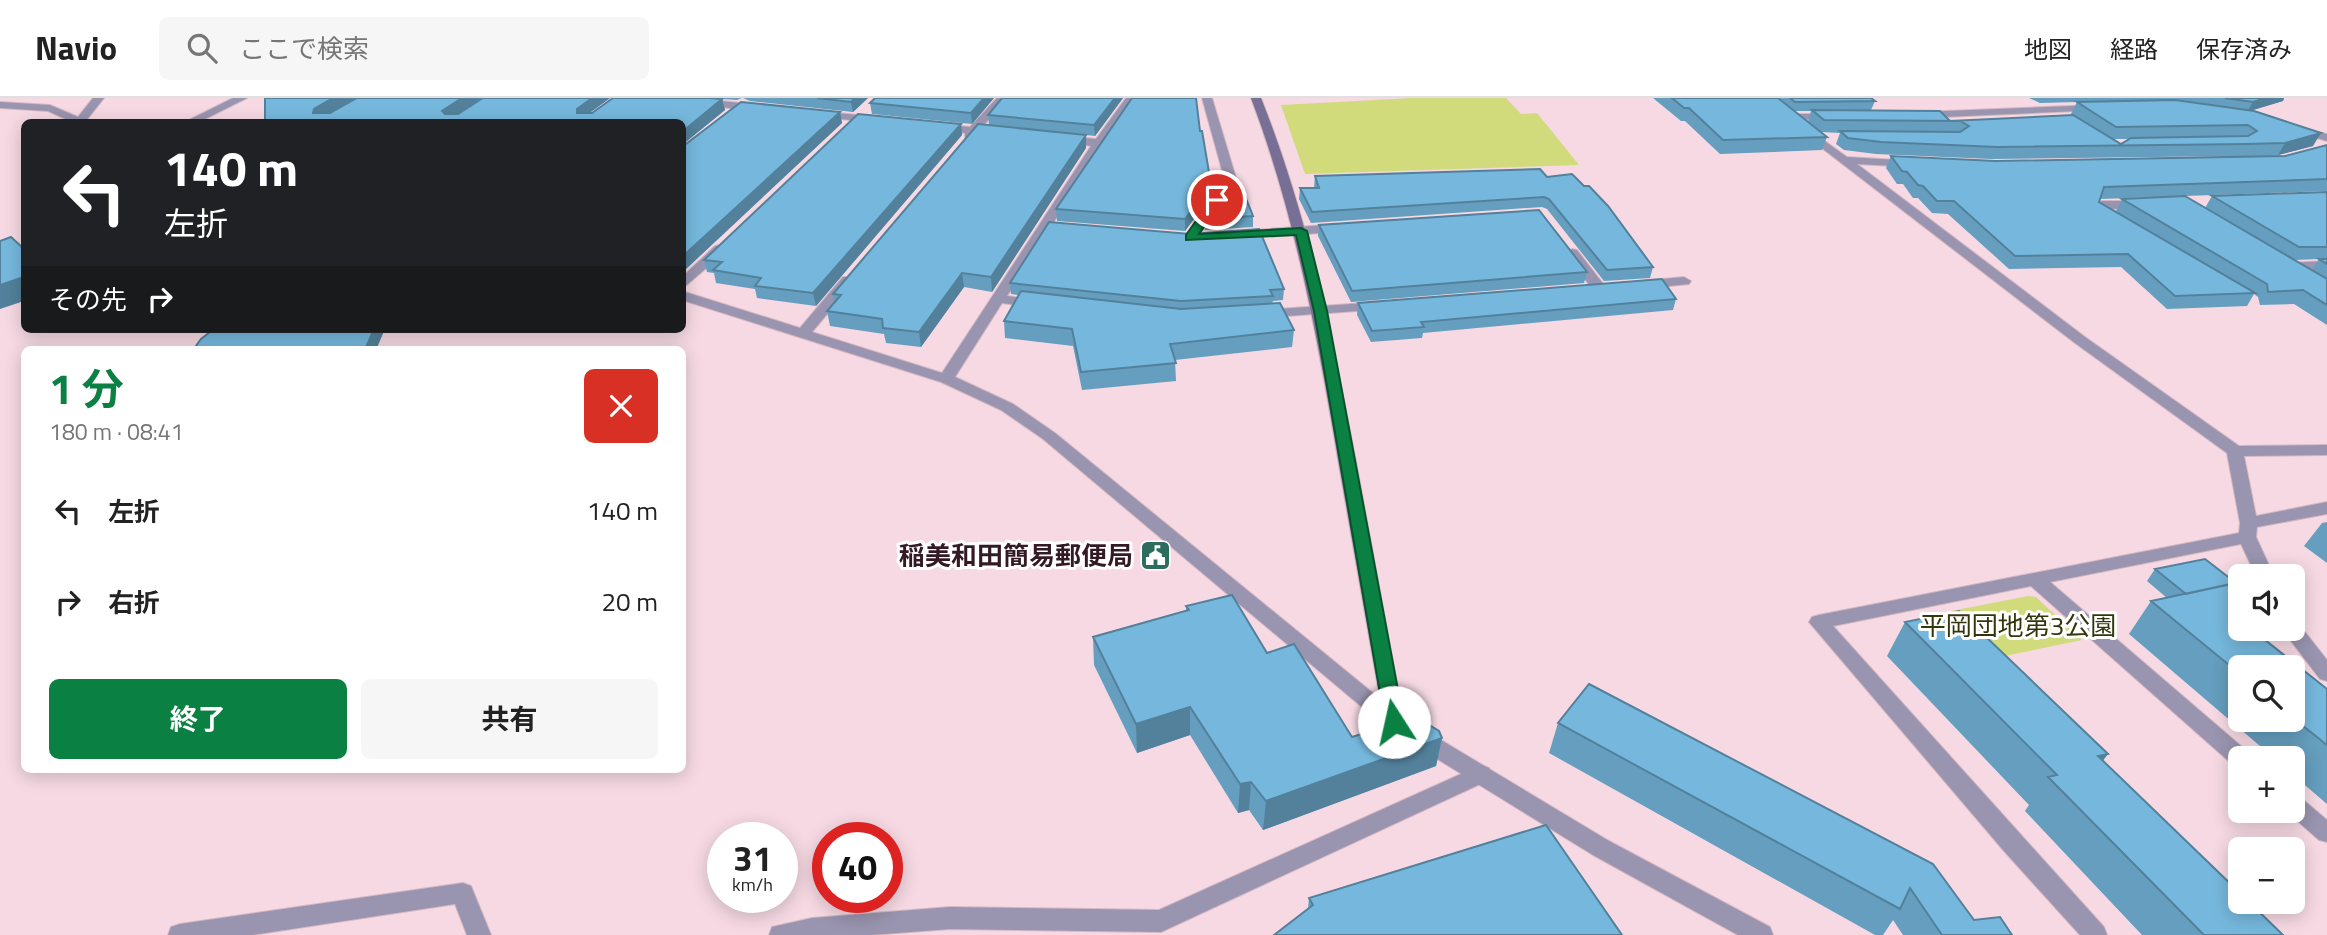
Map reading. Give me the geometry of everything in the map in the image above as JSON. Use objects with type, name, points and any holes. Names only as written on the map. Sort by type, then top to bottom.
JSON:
[{"type":"street","points":[[82,119],[99,98]]},
{"type":"street","points":[[197,119],[242,98]]},
{"type":"street","points":[[661,98],[735,110],[766,109]]},
{"type":"street","points":[[735,110],[751,98]]},
{"type":"street","points":[[964,141],[1003,98]]},
{"type":"street","points":[[946,379],[1052,227],[1098,143],[1131,98]]},
{"type":"street","points":[[1207,98],[1231,181],[1197,237],[1355,227]]},
{"type":"street","points":[[1256,98],[1272,137],[1301,231],[1320,311],[1394,722]]},
{"type":"street","points":[[851,123],[870,105]]},
{"type":"street","points":[[0,106],[50,108],[74,119]]},
{"type":"street","points":[[1910,116],[2107,107]]},
{"type":"street","points":[[2051,109],[2073,123]]},
{"type":"street","points":[[805,113],[851,123],[895,122]]},
{"type":"street","points":[[1843,117],[1785,114],[2080,340],[2235,450],[2327,450]]},
{"type":"street","points":[[921,125],[1001,133]]},
{"type":"street","points":[[2287,127],[2327,138]]},
{"type":"street","points":[[1816,138],[1844,139]]},
{"type":"street","points":[[1056,139],[1098,143]]},
{"type":"street","points":[[1845,160],[1922,163]]},
{"type":"street","points":[[2122,225],[2100,212],[2102,205],[2156,204]]},
{"type":"street","points":[[686,281],[731,239]]},
{"type":"street","points":[[1566,246],[1605,288],[1684,281]]},
{"type":"street","points":[[2307,279],[2281,263],[2327,265]]},
{"type":"street","points":[[803,333],[856,269]]},
{"type":"street","points":[[686,296],[946,379],[1007,407],[1049,436],[1394,722],[1601,848],[1761,935]]},
{"type":"street","points":[[1000,299],[1052,305]]},
{"type":"street","points":[[1251,315],[1390,305]]},
{"type":"street","points":[[2235,450],[2248,530],[2261,564]]},
{"type":"street","points":[[2095,935],[1819,622],[2034,579],[2248,530],[2327,508]]},
{"type":"street","points":[[2034,579],[2228,748]]},
{"type":"street","points":[[2301,641],[2327,674]]},
{"type":"street","points":[[780,935],[812,929],[950,918],[1161,921],[1481,774]]},
{"type":"street","points":[[2305,814],[2327,833]]},
{"type":"street","points":[[180,935],[463,893],[479,935]]},
{"type":"green space","points":[[1412,98],[1506,98],[1521,114],[1537,113],[1579,165],[1305,174],[1281,105]]},
{"type":"green space","name":"平岡団地第3公園","points":[[2028,596],[2036,597],[2082,640],[1971,663],[1921,617]]},
{"type":"building","points":[[265,98],[333,98],[314,109],[313,113],[330,113],[357,98],[462,98],[442,111],[445,114],[458,114],[483,98],[592,98],[577,109],[577,113],[592,113],[613,98],[722,99],[686,129],[686,119],[265,119]]},
{"type":"building","points":[[817,98],[855,98],[851,102]]},
{"type":"building","points":[[875,98],[984,98],[971,113],[870,103]]},
{"type":"building","points":[[1002,98],[1115,98],[1094,125],[988,115]]},
{"type":"building","points":[[1132,98],[1196,98],[1211,184],[1185,219],[1056,209]]},
{"type":"building","points":[[1672,98],[1778,98],[1827,137],[1723,140],[1689,108],[1684,108]]},
{"type":"building","points":[[1790,98],[1871,98],[1875,101],[1795,102]]},
{"type":"building","points":[[2225,98],[2266,98],[2253,102]]},
{"type":"building","points":[[2175,100],[2254,111],[2321,133],[2285,143],[1997,147],[1881,142],[1848,138],[1840,131],[1960,132],[1969,126],[1960,121],[1951,121],[2073,115],[2121,144],[2131,138],[2248,136],[2257,131],[2248,125],[2116,127],[2077,102]]},
{"type":"building","points":[[741,102],[840,112],[686,253],[686,144]]},
{"type":"building","points":[[1812,110],[1940,111],[1950,121],[1824,120]]},
{"type":"building","points":[[858,114],[961,124],[813,293],[755,286],[761,278],[713,270],[722,262],[704,260]]},
{"type":"building","points":[[978,124],[1086,135],[991,277],[962,273],[919,332],[883,328],[882,319],[827,311],[841,295],[833,294]]},
{"type":"building","points":[[2327,145],[2327,179],[2104,187],[2099,202],[2255,293],[2175,296],[2128,254],[2015,256],[1954,201],[1937,201],[1907,172],[1902,171],[1891,156],[1996,161],[2285,156]]},
{"type":"building","points":[[1540,169],[1547,177],[1572,174],[1584,186],[1589,186],[1608,206],[1653,267],[1607,270],[1549,199],[1544,197],[1312,212],[1300,188],[1319,188],[1315,176]]},
{"type":"building","points":[[1241,186],[1253,216],[1206,219],[1214,207],[1215,213]]},
{"type":"building","points":[[2327,192],[2327,247],[2299,247],[2212,196]]},
{"type":"building","points":[[2185,196],[2327,279],[2327,305],[2303,290],[2268,292],[2267,284],[2122,199]]},
{"type":"building","points":[[1539,210],[1587,272],[1352,291],[1319,225]]},
{"type":"building","points":[[1049,222],[1190,234],[1259,229],[1284,289],[1270,290],[1273,296],[1181,301],[1010,283]]},
{"type":"building","points":[[11,237],[21,246],[21,278],[0,285],[0,241]]},
{"type":"building","points":[[1662,279],[1676,299],[1421,322],[1424,327],[1372,331],[1358,303]]},
{"type":"building","points":[[1021,291],[1181,309],[1280,303],[1294,330],[1170,344],[1176,363],[1081,372],[1072,329],[1004,321]]},
{"type":"building","points":[[209,333],[372,333],[367,346],[196,346]]},
{"type":"building","points":[[2205,559],[2228,577],[2228,585],[2186,594],[2155,569]]},
{"type":"building","points":[[2228,585],[2228,641],[2266,641],[2284,655],[2228,655],[2228,664],[2151,601]]},
{"type":"building","points":[[1232,595],[1267,653],[1294,644],[1352,737],[1416,717],[1439,731],[1442,738],[1266,801],[1251,782],[1240,784],[1190,707],[1136,724],[1093,637],[1189,610],[1186,606]]},
{"type":"building","points":[[1959,611],[2108,754],[2098,756],[2228,881],[2228,914],[2261,914],[2283,935],[2204,935],[2048,777],[2057,775],[1905,622]]},
{"type":"building","points":[[2305,672],[2327,689],[2327,745],[2305,727]]},
{"type":"building","points":[[1589,684],[1933,864],[1974,920],[2000,917],[2012,935],[1942,935],[1910,888],[1900,909],[1558,723]]},
{"type":"building","points":[[1546,825],[1622,935],[1274,935],[1313,905],[1309,898]]},
{"type":"place","name":"稲美和田簡易郵便局","points":[[1156,555]]},
{"type":"route","points":[[1217,200],[1190,238],[1301,231],[1320,311],[1394,722]]}]
